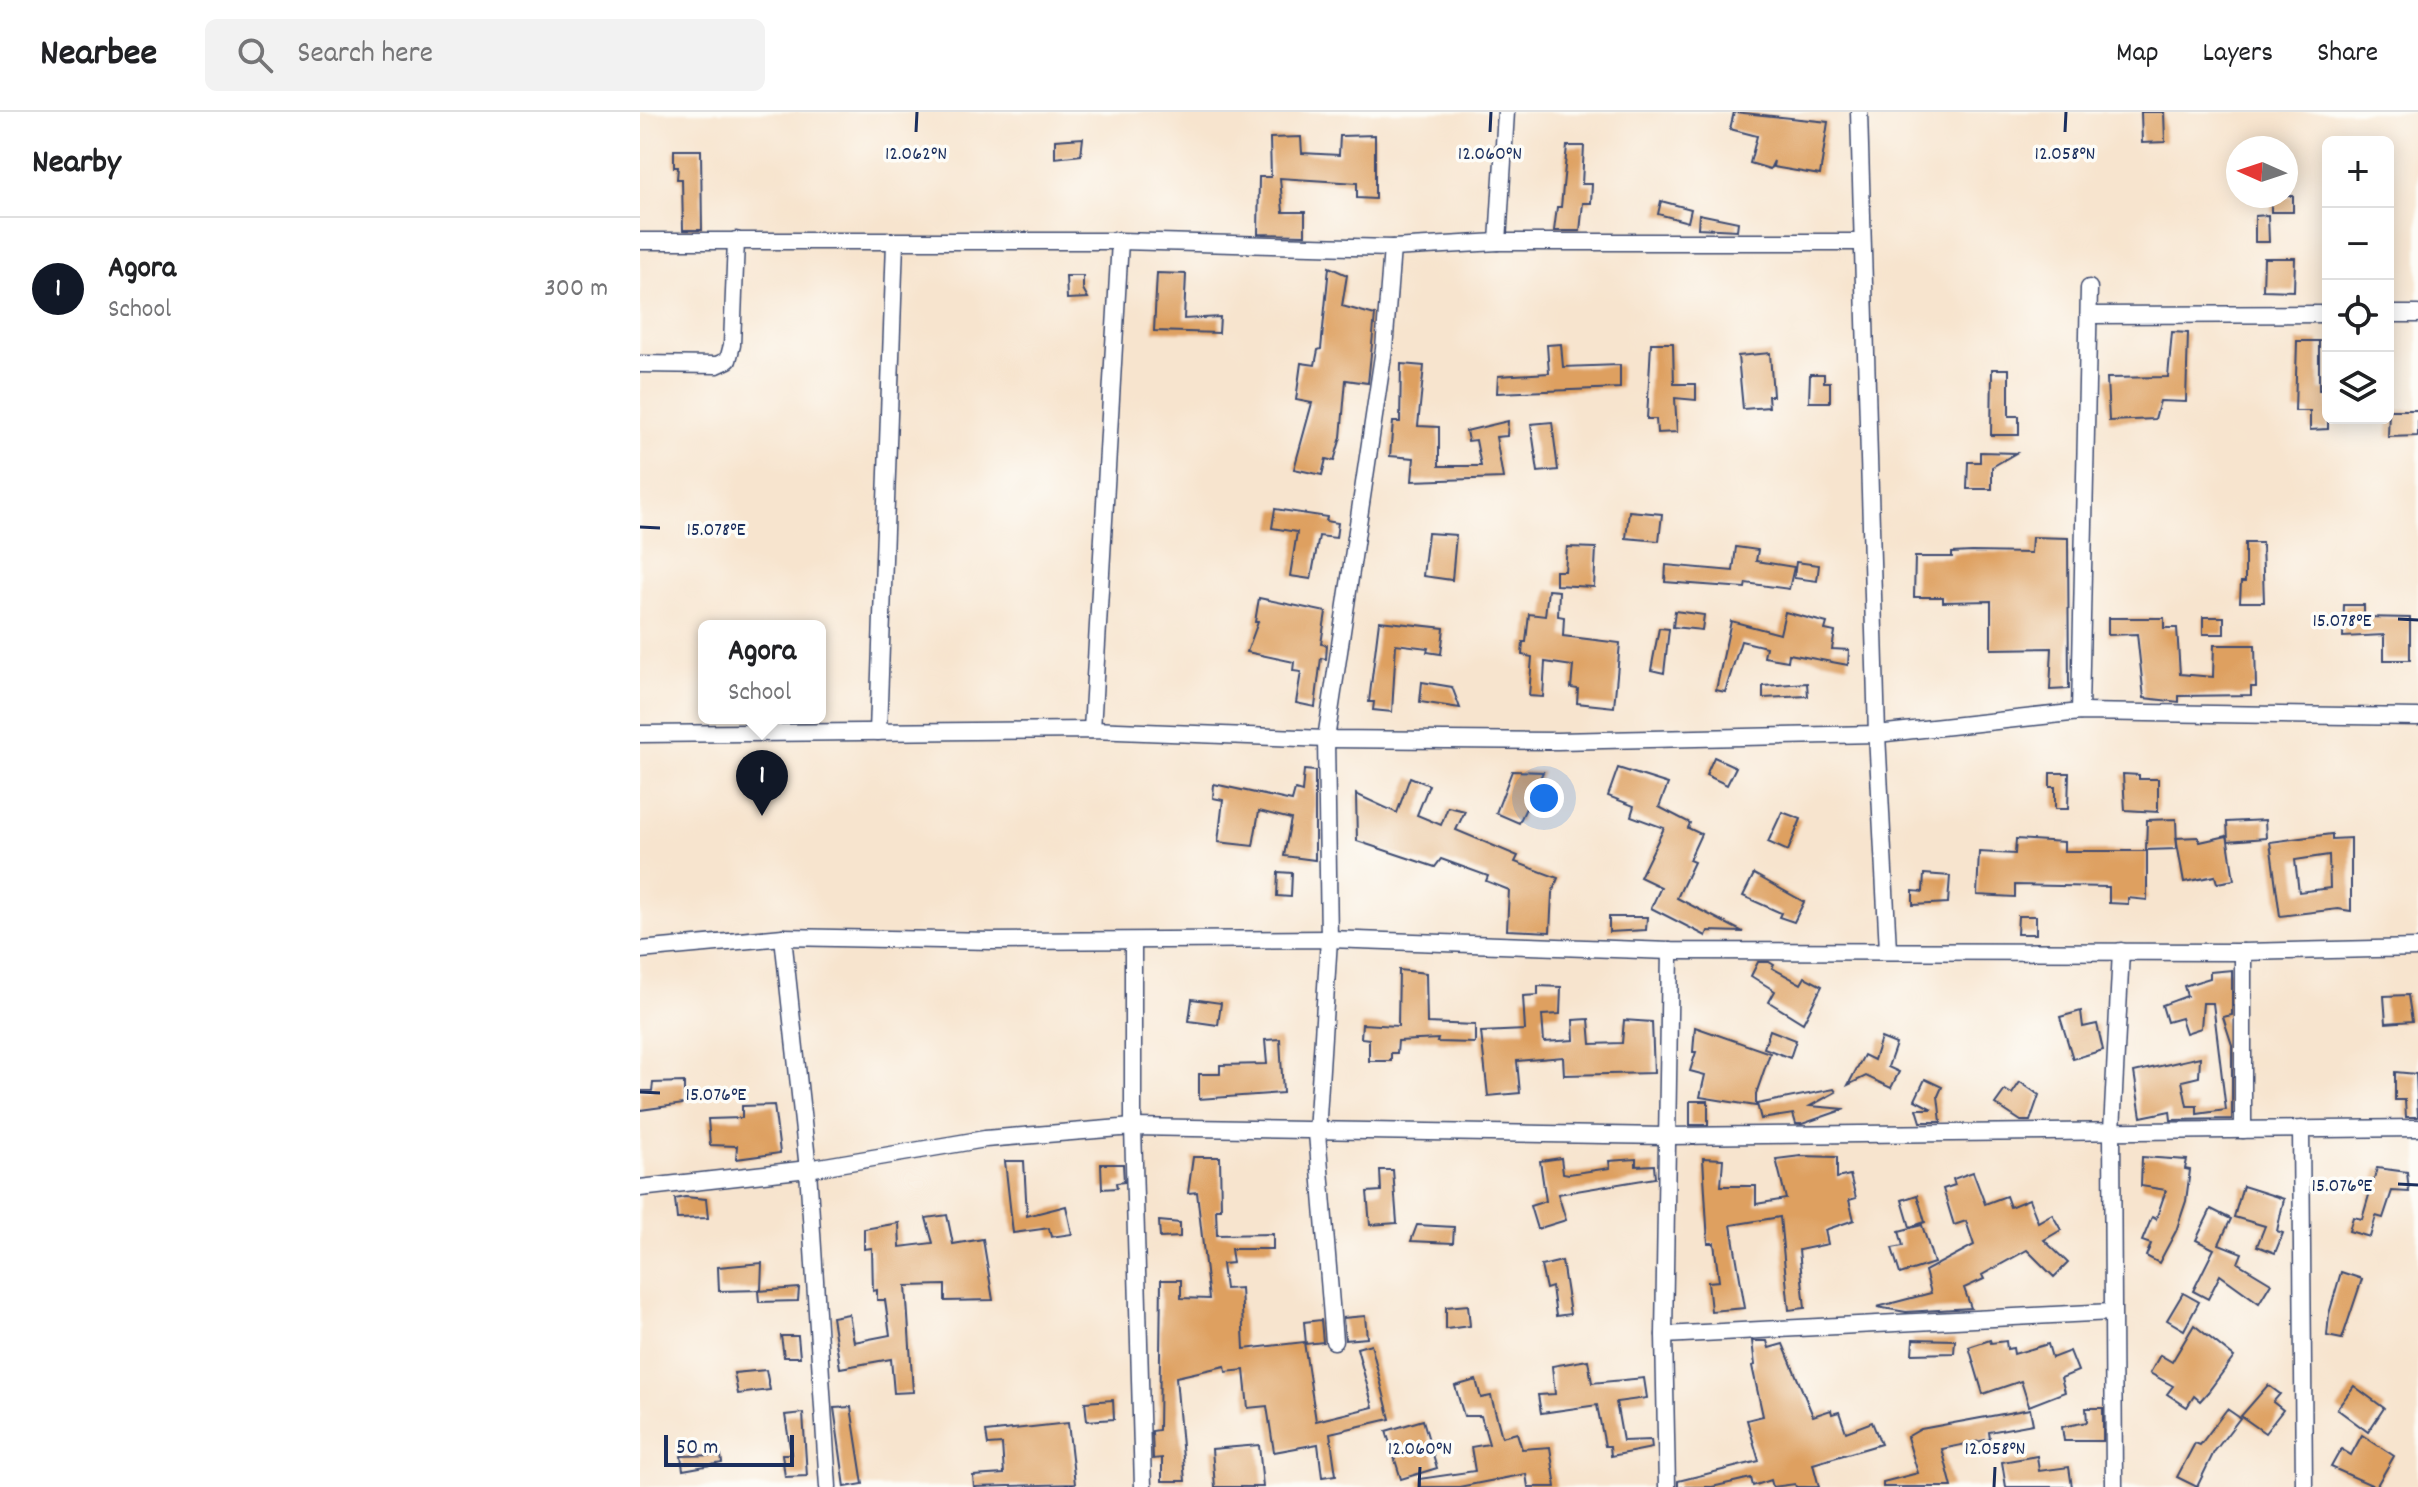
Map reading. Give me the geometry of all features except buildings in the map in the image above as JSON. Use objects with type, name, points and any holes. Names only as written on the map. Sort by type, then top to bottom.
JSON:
[{"type":"street","points":[[1498,242],[1506,112]]},
{"type":"street","points":[[1859,112],[1877,734],[1888,950]]},
{"type":"street","points":[[640,364],[717,365],[728,360],[732,345],[736,240]]},
{"type":"street","points":[[640,241],[1120,241],[1392,248],[1498,242],[1862,242]]},
{"type":"street","points":[[1092,730],[1120,241]]},
{"type":"street","points":[[878,732],[895,242]]},
{"type":"street","points":[[1334,1341],[1317,1133],[1329,939],[1326,739],[1384,349],[1392,248]]},
{"type":"street","points":[[2080,712],[2089,288]]},
{"type":"street","points":[[2089,315],[2322,314]]},
{"type":"street","points":[[2394,314],[2418,314]]},
{"type":"street","points":[[640,734],[1092,730],[1326,739],[1557,741],[1877,734],[2080,712],[2418,717]]},
{"type":"street","points":[[783,937],[808,1169],[828,1487]]},
{"type":"street","points":[[640,950],[783,937],[1133,941],[1329,939],[1670,951],[2243,952],[2418,948]]},
{"type":"street","points":[[1133,941],[1133,1127],[1143,1487]]},
{"type":"street","points":[[1667,1487],[1664,1335],[1670,951]]},
{"type":"street","points":[[2114,1487],[2112,1131],[2121,951]]},
{"type":"street","points":[[2243,952],[2243,1130]]},
{"type":"street","points":[[640,1188],[808,1169],[985,1139],[1133,1127],[1317,1133],[1666,1136],[2418,1128]]},
{"type":"street","points":[[2301,1129],[2304,1487]]},
{"type":"street","points":[[1664,1335],[2112,1312]]},
{"type":"place","name":"Agora","points":[[762,816]]}]
